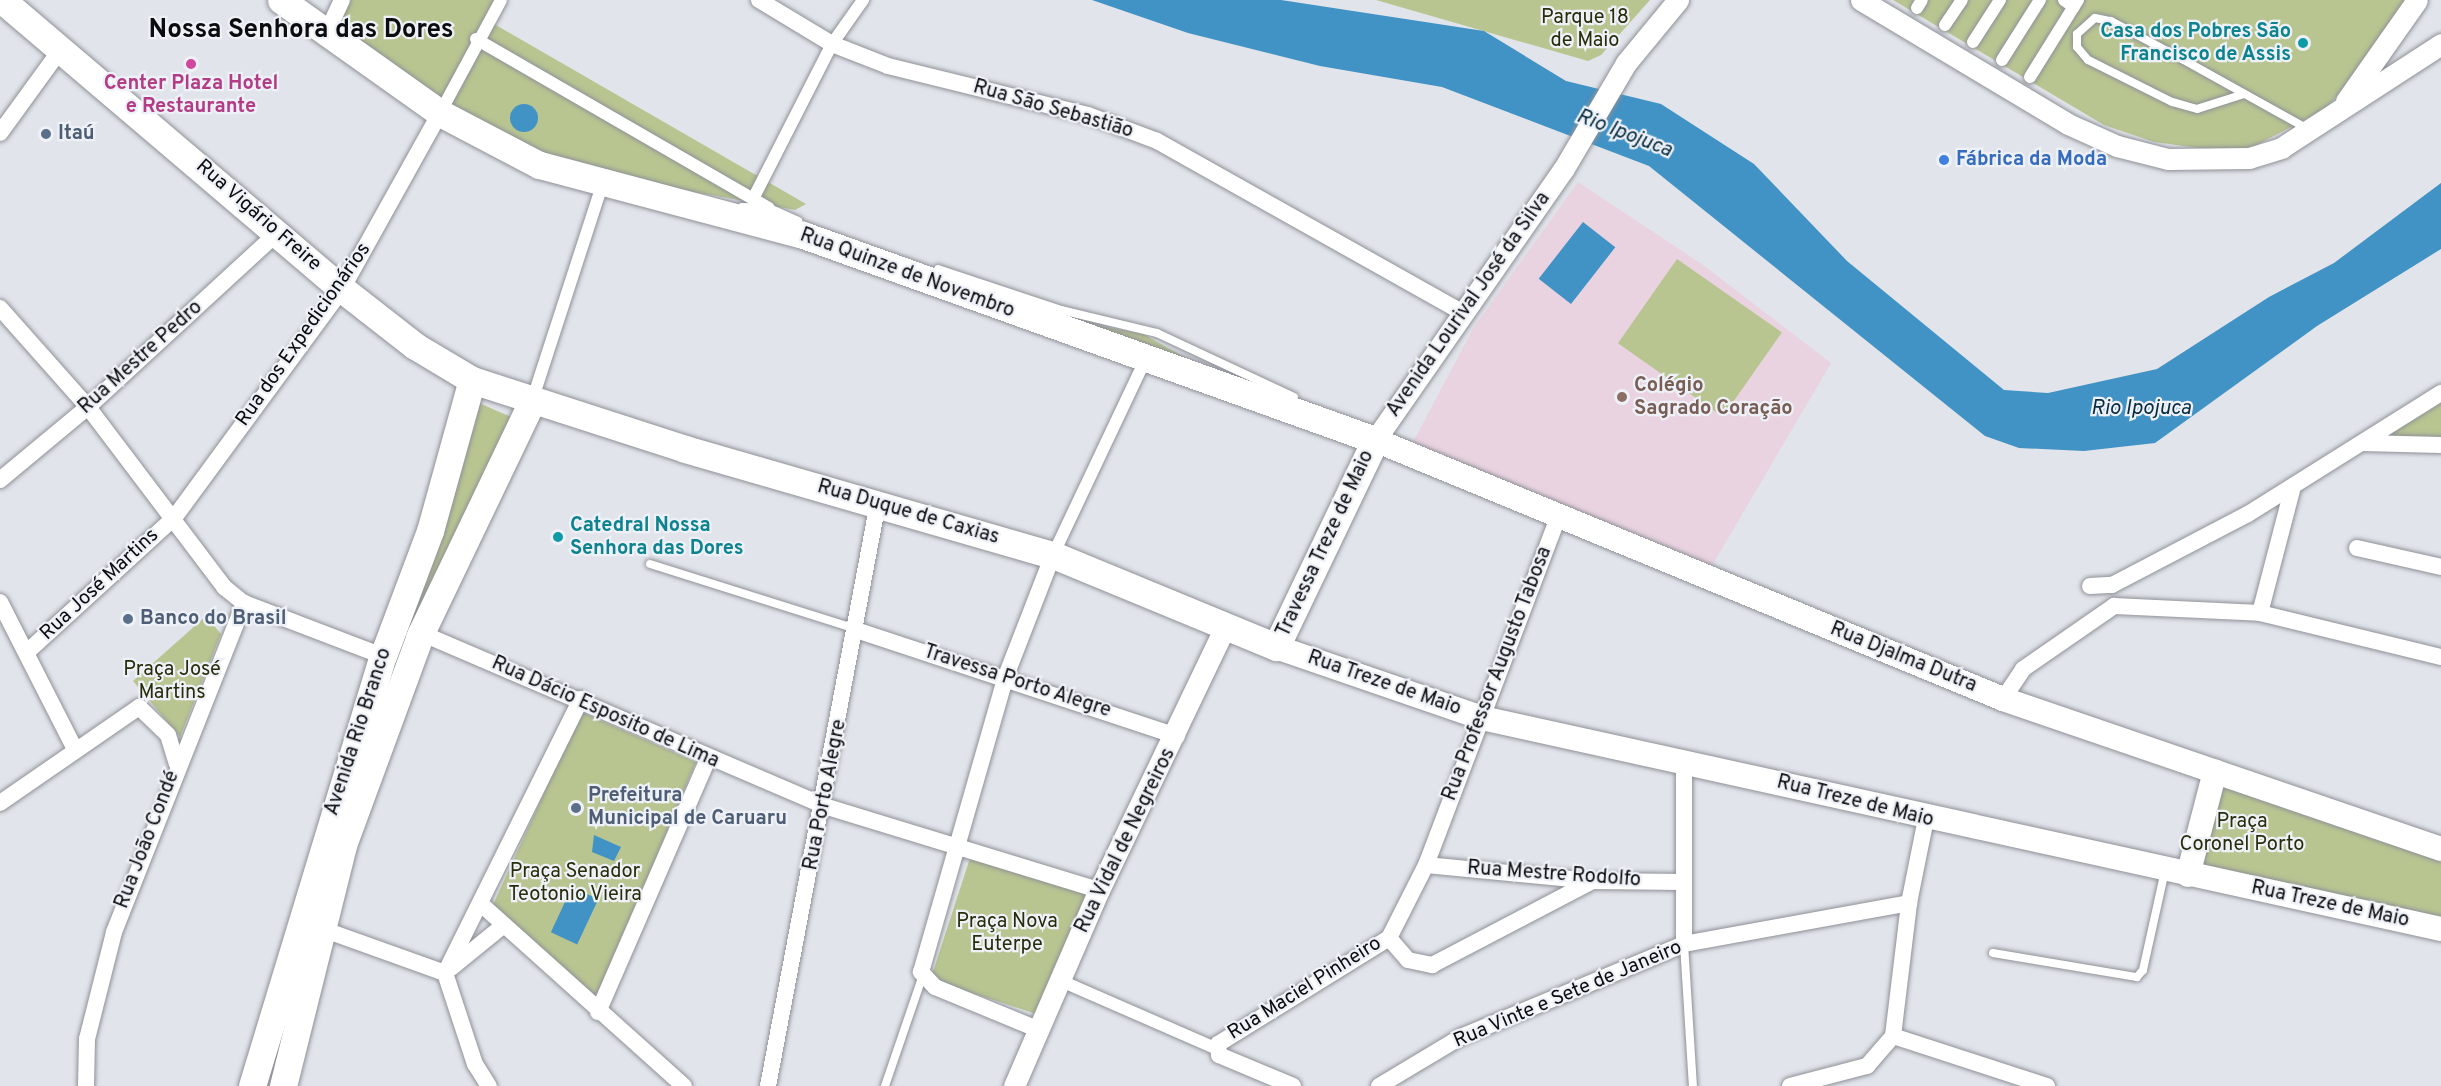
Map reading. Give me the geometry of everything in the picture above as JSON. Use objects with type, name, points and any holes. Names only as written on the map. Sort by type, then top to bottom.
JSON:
[{"type":"main road","name":"Rua Vigário Freire","points":[[2,0],[342,288],[415,346],[472,380],[532,401]]},
{"type":"main road","name":"Rua Quinze de Novembro","points":[[281,0],[440,113],[539,165],[602,185],[803,235],[1146,358],[1378,436]]},
{"type":"main road","name":"Avenida Rio Branco","points":[[252,1086],[383,656],[430,531],[472,380]]},
{"type":"main road","name":"Rua Duque de Caxias","points":[[532,401],[1053,555],[1224,629],[1276,647]]},
{"type":"main road","name":"Avenida Rio Branco","points":[[283,1086],[343,845],[421,633],[532,401]]},
{"type":"main road","name":"Rua Djalma Dutra","points":[[1378,436],[1558,517],[2003,699],[2441,849]]},
{"type":"main road","name":"Travessa Treze de Maio","points":[[1276,647],[1378,436]]},
{"type":"main road","name":"Rua Treze de Maio","points":[[1276,647],[1482,718],[1684,761],[1926,819],[2441,929]]},
{"type":"main road","points":[[2188,875],[2215,771]]},
{"type":"street","points":[[440,113],[476,39],[501,0]]},
{"type":"street","name":"Rua São Sebastião","points":[[759,0],[832,44],[888,66],[1088,115],[1157,141],[1463,313]]},
{"type":"street","points":[[753,199],[832,44],[863,0]]},
{"type":"street","name":"Avenida Lourival José da Silva","points":[[1378,436],[1565,167],[1622,69],[1678,0]]},
{"type":"street","points":[[1861,0],[2068,124],[2117,146],[2168,159],[2249,158],[2311,130],[2441,44]]},
{"type":"street","points":[[1945,26],[1962,0]]},
{"type":"street","points":[[1973,42],[2000,0]]},
{"type":"street","points":[[2002,60],[2040,0]]},
{"type":"street","points":[[2331,118],[2374,69],[2417,0]]},
{"type":"street","points":[[327,32],[339,1]]},
{"type":"street","points":[[2030,77],[2072,2]]},
{"type":"street","points":[[476,39],[769,208]]},
{"type":"street","points":[[0,133],[61,49]]},
{"type":"street","name":"Rua dos Expedicionários","points":[[174,518],[342,288],[440,113]]},
{"type":"street","points":[[532,401],[602,185]]},
{"type":"street","name":"Rua Mestre Pedro","points":[[0,480],[88,407],[278,232]]},
{"type":"street","points":[[0,309],[88,407],[224,587],[244,603],[383,656],[421,633]]},
{"type":"street","points":[[1037,1029],[922,978],[921,966],[961,847],[1006,676],[1053,555],[1146,358]]},
{"type":"street","points":[[2090,586],[2112,585],[2292,490],[2441,393]]},
{"type":"street","points":[[2363,443],[2441,445]]},
{"type":"street","points":[[2260,613],[2292,490]]},
{"type":"street","name":"Rua Porto Alegre","points":[[768,1086],[824,806],[878,503]]},
{"type":"street","name":"Rua Professor Augusto Tabosa","points":[[1426,865],[1558,517]]},
{"type":"street","name":"Rua José Martins","points":[[27,652],[174,518]]},
{"type":"street","points":[[2357,548],[2441,567]]},
{"type":"street","points":[[0,602],[75,749]]},
{"type":"street","name":"Rua João Condé","points":[[86,1086],[97,986],[177,765],[244,603]]},
{"type":"street","points":[[2003,699],[2023,669],[2114,606],[2260,613],[2441,657]]},
{"type":"street","name":"Rua Vidal de Negreiros","points":[[1017,1085],[1037,1029],[1099,890],[1177,736],[1224,629]]},
{"type":"street","name":"Travessa Porto Alegre","points":[[856,630],[1006,676],[1177,736]]},
{"type":"street","name":"Rua Dácio Esposito de Lima","points":[[421,633],[581,699],[708,759],[824,806],[1099,890]]},
{"type":"street","points":[[489,1086],[475,1064],[445,973],[482,905],[581,699]]},
{"type":"street","points":[[0,803],[75,749],[139,707],[148,711],[168,735],[177,765]]},
{"type":"street","points":[[598,1012],[708,759]]},
{"type":"street","points":[[1684,761],[1684,944]]},
{"type":"street","points":[[1790,1086],[1867,1066],[1893,1036],[1909,903],[1926,819]]},
{"type":"street","name":"Rua Mestre Rodolfo","points":[[1426,865],[1593,881],[1683,882]]},
{"type":"street","name":"Rua Maciel Pinheiro","points":[[1216,1049],[1222,1040],[1389,938],[1426,865]]},
{"type":"street","points":[[1389,938],[1408,960],[1432,965],[1593,881]]},
{"type":"street","name":"Rua Vinte e Sete de Janeiro","points":[[1379,1086],[1461,1037],[1684,944],[1909,903]]},
{"type":"street","points":[[482,905],[598,1012],[684,1086]]},
{"type":"street","points":[[445,973],[504,925]]},
{"type":"street","points":[[322,929],[445,973]]},
{"type":"street","points":[[1059,980],[1216,1049],[1226,1058],[1293,1086]]},
{"type":"street","points":[[1893,1036],[2048,1086]]},
{"type":"street","points":[[475,1064],[475,1086]]},
{"type":"lane","points":[[2244,93],[2198,109],[2172,102],[2088,60],[2077,47],[2078,34],[2096,18],[2111,21],[2244,93],[2311,130]]},
{"type":"lane","points":[[688,205],[769,208],[920,264]]},
{"type":"lane","points":[[930,267],[1061,310],[1157,333],[1309,403]]},
{"type":"lane","points":[[1319,407],[1378,436]]},
{"type":"lane","points":[[650,564],[856,630]]},
{"type":"lane","points":[[1993,953],[2137,977],[2144,970],[2165,870]]},
{"type":"lane","points":[[1684,944],[1693,1086]]},
{"type":"lane","points":[[885,1086],[922,978]]},
{"type":"shaded area","name":"Colégio Sagrado Coração","points":[[1578,182],[1703,265],[1831,363],[1707,574],[1412,444],[1474,327]]},
{"type":"green space","points":[[351,0],[494,0],[486,14],[494,24],[806,204],[795,210],[577,171],[426,99],[335,30]]},
{"type":"green space","name":"Parque 18 de Maio","points":[[1376,0],[1650,0],[1601,55],[1588,61]]},
{"type":"green space","points":[[1893,0],[2406,0],[2357,74],[2325,109],[2251,148],[2206,149],[2154,142],[2104,125]]},
{"type":"green space","points":[[1677,259],[1782,332],[1723,417],[1618,343]]},
{"type":"green space","points":[[1064,319],[1143,334],[1213,373]]},
{"type":"green space","points":[[472,400],[516,419],[421,621],[397,638]]},
{"type":"green space","points":[[2441,403],[2441,439],[2381,440]]},
{"type":"green space","name":"Praça José Martins","points":[[206,616],[221,634],[180,737],[133,681]]},
{"type":"green space","name":"Praça Senador Teotonio Vieira","points":[[581,712],[696,762],[596,1003],[492,907]]},
{"type":"green space","name":"Praça Coronel Porto","points":[[2210,774],[2441,856],[2441,922],[2185,868]]},
{"type":"green space","name":"Praça Nova Euterpe","points":[[971,855],[1090,894],[1049,1018],[931,980]]},
{"type":"water","name":"Rio Ipojuca","points":[[1092,0],[1281,0],[1484,31],[1566,81],[1661,104],[1754,164],[1847,261],[2004,390],[2048,393],[2157,369],[2269,297],[2334,263],[2441,183],[2441,249],[2317,326],[2155,443],[2084,451],[2019,448],[1985,436],[1649,166],[1442,87],[1320,66],[1188,33]]},
{"type":"water","points":[[524,104],[534,108],[538,118],[534,128],[524,132],[514,128],[510,118],[514,108]]},
{"type":"water","points":[[1583,222],[1615,247],[1571,304],[1539,279]]},
{"type":"water","points":[[594,835],[621,847],[614,861],[592,852]]},
{"type":"water","points":[[572,887],[598,899],[577,945],[551,932]]},
{"type":"place","name":"Casa dos Pobres São Francisco de Assis","points":[[2303,43]]},
{"type":"place","name":"Center Plaza Hotel e Restaurante","points":[[191,64]]},
{"type":"place","name":"Itaú","points":[[46,134]]},
{"type":"place","name":"Fábrica da Moda","points":[[1944,160]]},
{"type":"place","name":"Colégio Sagrado Coração","points":[[1622,397]]},
{"type":"place","name":"Catedral Nossa Senhora das Dores","points":[[558,537]]},
{"type":"place","name":"Banco do Brasil","points":[[128,619]]},
{"type":"place","name":"Prefeitura Municipal de Caruaru","points":[[576,808]]},
{"type":"district","name":"Nossa Senhora das Dores","points":[[301,31]]}]
